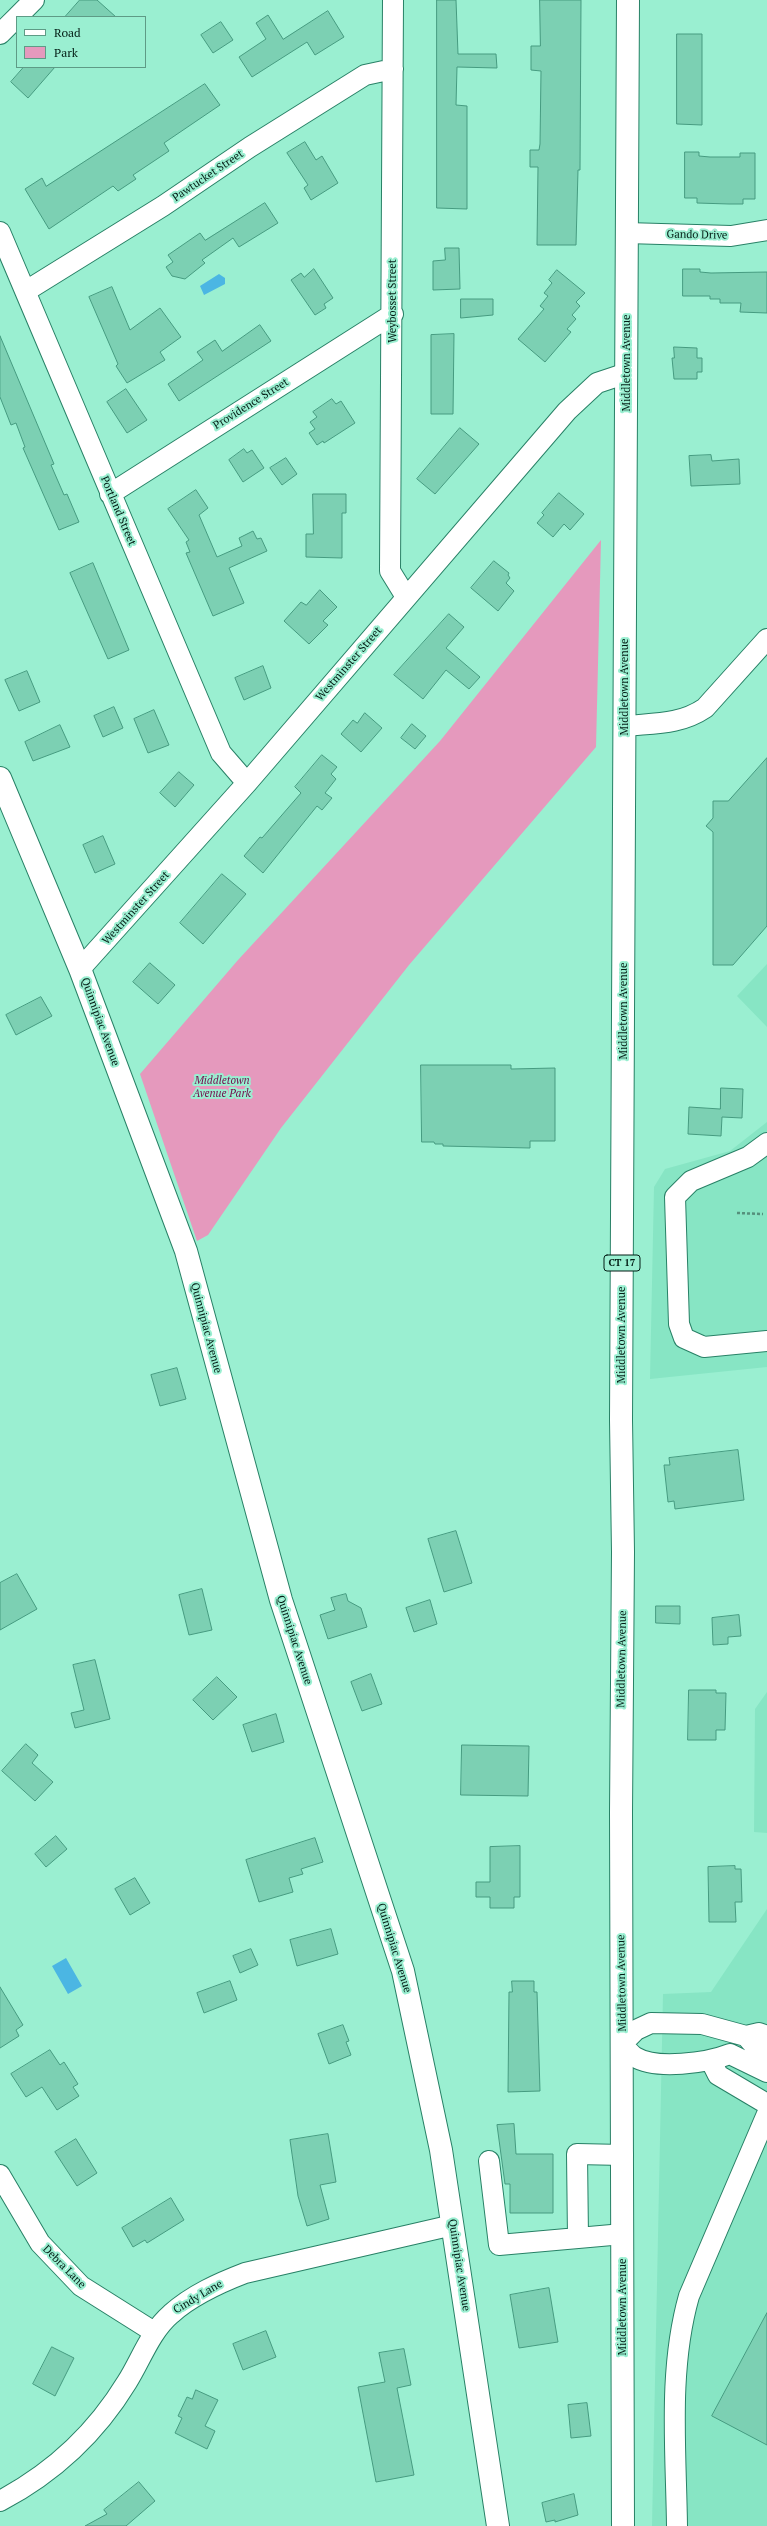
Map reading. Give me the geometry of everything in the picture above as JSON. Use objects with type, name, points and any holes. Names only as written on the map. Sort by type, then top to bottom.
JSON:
[{"type":"main road","name":"Middletown Avenue","points":[[622,2526],[623,2154],[621,1812],[623,1552],[621,1420],[628,0]]},
{"type":"main road","name":"Quinnipiac Avenue","points":[[0,778],[80,969],[186,1251],[281,1600],[403,1971],[441,2150],[498,2526]]},
{"type":"street","points":[[18,16],[34,0]]},
{"type":"street","name":"Weybosset Street","points":[[393,0],[393,314],[390,571],[406,597]]},
{"type":"street","points":[[0,34],[16,18]]},
{"type":"street","name":"Pawtucket Street","points":[[26,291],[163,206],[250,147],[365,75],[393,69]]},
{"type":"street","name":"Gando Drive","points":[[626,233],[730,236],[767,230]]},
{"type":"street","name":"Portland Street","points":[[0,232],[220,753],[247,783]]},
{"type":"street","name":"Providence Street","points":[[110,494],[393,314]]},
{"type":"street","name":"Westminster Street","points":[[80,969],[247,783],[567,411],[597,384],[627,373]]},
{"type":"street","points":[[625,726],[683,720],[695,714],[704,708],[767,639]]},
{"type":"street","points":[[767,1144],[748,1157],[691,1181],[675,1197],[678,1324],[684,1338],[704,1347],[767,1340]]},
{"type":"street","points":[[767,2036],[759,2033],[746,2036],[702,2024],[651,2023],[636,2030],[622,2044],[634,2057],[652,2064],[711,2061],[730,2054],[767,2072]]},
{"type":"street","points":[[746,2036],[754,2045],[767,2052]]},
{"type":"street","points":[[711,2061],[767,2088]]},
{"type":"street","points":[[711,2061],[718,2075],[767,2104]]},
{"type":"street","points":[[677,2526],[676,2393],[681,2324],[689,2296],[767,2114]]},
{"type":"street","points":[[578,2238],[577,2154],[623,2154]]},
{"type":"street","points":[[489,2161],[499,2245],[623,2234]]},
{"type":"street","name":"Debra Lane","points":[[0,2175],[40,2243],[81,2286],[154,2332]]},
{"type":"street","name":"Cindy Lane","points":[[0,2501],[25,2488],[63,2459],[95,2426],[122,2391],[154,2332],[170,2314],[196,2296],[217,2284],[245,2273],[453,2226]]},
{"type":"path","points":[[737,1213],[763,1214]]},
{"type":"shaded area","points":[[767,964],[767,1027],[737,996]]},
{"type":"shaded area","points":[[767,1122],[767,1367],[650,1379],[654,1187],[665,1169],[730,1151]]},
{"type":"shaded area","points":[[767,1692],[767,1833],[754,1832],[755,1709]]},
{"type":"shaded area","points":[[767,1909],[767,2526],[652,2526],[663,1994],[711,1992]]},
{"type":"green space","name":"Middletown Avenue Park","points":[[601,540],[596,747],[409,965],[281,1128],[208,1235],[197,1241],[140,1074],[238,960],[440,741]]},
{"type":"water","points":[[219,274],[225,278],[225,284],[204,295],[200,286]]},
{"type":"water","points":[[66,1958],[82,1986],[68,1994],[52,1966]]},
{"type":"building","points":[[80,0],[97,0],[115,16],[66,16]]},
{"type":"building","points":[[437,0],[456,0],[458,54],[496,54],[497,68],[457,67],[456,105],[467,106],[467,209],[437,208]]},
{"type":"building","points":[[540,0],[581,0],[580,170],[578,170],[576,245],[537,245],[538,167],[530,167],[530,150],[539,150],[540,144],[541,71],[531,70],[531,46],[540,46]]},
{"type":"building","points":[[328,11],[344,37],[315,55],[307,42],[252,77],[239,57],[266,39],[256,23],[268,15],[283,39]]},
{"type":"building","points":[[221,22],[233,40],[213,53],[201,35]]},
{"type":"building","points":[[677,34],[702,34],[702,125],[677,124]]},
{"type":"building","points":[[23,68],[54,68],[28,98],[11,82]]},
{"type":"building","points":[[205,84],[220,105],[164,143],[169,151],[133,175],[136,179],[118,191],[113,186],[49,229],[25,189],[42,178],[46,186]]},
{"type":"building","points":[[305,142],[316,160],[322,156],[338,183],[311,200],[304,188],[308,185],[287,153]]},
{"type":"building","points":[[685,152],[699,152],[699,156],[710,157],[740,157],[740,153],[755,153],[755,199],[743,199],[743,204],[729,204],[697,203],[697,198],[685,198]]},
{"type":"building","points":[[265,203],[278,223],[239,247],[233,238],[202,260],[205,263],[185,279],[172,276],[166,267],[173,262],[168,255],[200,233],[205,240]]},
{"type":"building","points":[[445,248],[459,248],[460,289],[433,290],[433,261],[445,260]]},
{"type":"building","points":[[314,269],[333,298],[324,304],[326,308],[315,315],[291,280],[301,273],[304,277]]},
{"type":"building","points":[[683,269],[700,269],[700,272],[711,273],[767,272],[767,313],[740,312],[741,303],[720,303],[720,299],[710,299],[710,296],[683,296]]},
{"type":"building","points":[[557,270],[585,293],[576,302],[580,306],[572,315],[576,319],[567,329],[571,332],[545,362],[518,339],[544,309],[540,306],[548,296],[544,293],[552,283],[549,280]]},
{"type":"building","points":[[112,287],[130,330],[160,308],[181,337],[160,352],[165,360],[127,383],[116,366],[118,364],[89,297]]},
{"type":"building","points":[[461,299],[493,299],[493,315],[461,318]]},
{"type":"building","points":[[260,325],[271,341],[179,401],[168,384],[203,360],[197,352],[215,340],[222,351]]},
{"type":"building","points":[[454,334],[453,414],[431,414],[431,335]]},
{"type":"building","points":[[0,336],[54,464],[51,465],[64,495],[67,494],[79,522],[59,530],[23,448],[25,447],[16,423],[11,425],[0,397]]},
{"type":"building","points":[[674,347],[697,348],[697,358],[702,358],[702,372],[697,372],[697,379],[674,379],[672,358],[674,358]]},
{"type":"building","points":[[126,389],[147,420],[127,433],[107,402]]},
{"type":"building","points":[[332,399],[336,404],[341,401],[355,423],[324,443],[323,441],[317,445],[309,433],[315,429],[310,422],[317,417],[313,412]]},
{"type":"building","points":[[460,428],[479,444],[435,494],[417,479]]},
{"type":"building","points":[[244,449],[247,453],[252,450],[264,468],[243,482],[229,460]]},
{"type":"building","points":[[711,455],[712,461],[739,459],[740,484],[691,486],[689,456]]},
{"type":"building","points":[[286,458],[297,474],[282,485],[270,468]]},
{"type":"building","points":[[196,490],[208,508],[199,515],[217,557],[242,546],[239,538],[253,531],[257,539],[261,538],[267,551],[229,568],[244,603],[213,616],[186,553],[190,552],[186,542],[189,540],[168,509]]},
{"type":"building","points":[[559,493],[584,514],[570,530],[564,524],[553,537],[537,523],[544,515],[542,513]]},
{"type":"building","points":[[313,494],[346,494],[346,513],[342,513],[342,558],[306,557],[306,534],[313,534]]},
{"type":"building","points":[[494,561],[509,573],[508,575],[510,578],[506,583],[514,591],[498,611],[471,588]]},
{"type":"building","points":[[93,563],[129,650],[108,659],[70,573]]},
{"type":"building","points":[[320,590],[337,607],[323,621],[328,625],[309,644],[284,621],[301,602],[306,605]]},
{"type":"building","points":[[449,614],[464,627],[446,648],[480,677],[469,689],[446,670],[423,699],[394,675]]},
{"type":"building","points":[[263,666],[271,688],[244,700],[235,678]]},
{"type":"building","points":[[27,671],[40,702],[19,711],[5,680]]},
{"type":"building","points":[[114,707],[123,728],[103,737],[94,716]]},
{"type":"building","points":[[154,710],[169,745],[148,753],[134,719]]},
{"type":"building","points":[[365,713],[382,728],[361,752],[341,734],[353,720],[357,723]]},
{"type":"building","points":[[412,724],[426,736],[415,749],[401,738]]},
{"type":"building","points":[[60,725],[70,747],[33,761],[25,742]]},
{"type":"building","points":[[322,755],[337,767],[331,774],[336,779],[325,793],[332,798],[322,810],[317,806],[263,873],[244,856],[260,837],[262,838],[301,793],[295,787]]},
{"type":"building","points":[[767,758],[767,926],[733,965],[713,965],[713,832],[706,826],[713,818],[713,801],[728,801]]},
{"type":"building","points":[[179,772],[194,785],[175,807],[160,793]]},
{"type":"building","points":[[103,836],[115,864],[95,873],[83,845]]},
{"type":"building","points":[[222,874],[246,894],[203,944],[180,923]]},
{"type":"building","points":[[150,963],[175,985],[158,1004],[133,982]]},
{"type":"building","points":[[41,997],[52,1016],[16,1035],[6,1015]]},
{"type":"building","points":[[421,1065],[511,1065],[511,1069],[555,1068],[555,1141],[530,1141],[530,1148],[443,1146],[443,1144],[435,1144],[434,1142],[422,1142]]},
{"type":"building","points":[[721,1088],[743,1089],[742,1118],[722,1117],[721,1136],[688,1134],[689,1107],[720,1109]]},
{"type":"building","points":[[177,1368],[186,1399],[160,1406],[151,1375]]},
{"type":"building","points":[[738,1450],[744,1500],[675,1509],[674,1501],[668,1502],[664,1465],[670,1465],[669,1458]]},
{"type":"building","points":[[456,1531],[472,1583],[444,1592],[428,1539]]},
{"type":"building","points":[[17,1574],[37,1609],[0,1630],[0,1583]]},
{"type":"building","points":[[202,1589],[212,1630],[189,1635],[179,1595]]},
{"type":"building","points":[[346,1594],[348,1601],[361,1608],[367,1627],[328,1639],[320,1615],[335,1610],[331,1598]]},
{"type":"building","points":[[430,1600],[437,1624],[414,1632],[406,1608]]},
{"type":"building","points":[[656,1606],[680,1606],[680,1624],[656,1623]]},
{"type":"building","points":[[739,1615],[741,1636],[728,1637],[728,1644],[713,1645],[712,1618]]},
{"type":"building","points":[[95,1660],[110,1719],[75,1728],[71,1713],[84,1710],[73,1665]]},
{"type":"building","points":[[371,1674],[382,1704],[362,1711],[351,1682]]},
{"type":"building","points":[[217,1677],[237,1697],[213,1720],[193,1700]]},
{"type":"building","points":[[689,1690],[716,1690],[716,1693],[726,1693],[725,1730],[716,1730],[716,1740],[688,1740]]},
{"type":"building","points":[[276,1714],[284,1742],[252,1752],[243,1725]]},
{"type":"building","points":[[26,1744],[38,1755],[32,1763],[53,1782],[35,1801],[2,1771]]},
{"type":"building","points":[[462,1745],[529,1746],[528,1796],[461,1795]]},
{"type":"building","points":[[56,1836],[67,1849],[46,1867],[35,1854]]},
{"type":"building","points":[[315,1838],[323,1862],[301,1869],[303,1874],[289,1878],[293,1892],[259,1902],[246,1860]]},
{"type":"building","points":[[520,1846],[520,1897],[514,1897],[514,1908],[490,1908],[490,1897],[476,1897],[476,1882],[490,1882],[490,1847]]},
{"type":"building","points":[[735,1866],[735,1869],[741,1869],[742,1902],[735,1902],[736,1922],[709,1922],[708,1867]]},
{"type":"building","points":[[135,1878],[150,1903],[130,1915],[115,1889]]},
{"type":"building","points":[[331,1929],[338,1954],[297,1966],[290,1940]]},
{"type":"building","points":[[251,1949],[258,1965],[240,1973],[233,1956]]},
{"type":"building","points":[[230,1981],[237,2000],[204,2013],[197,1993]]},
{"type":"building","points":[[512,1981],[534,1981],[534,1992],[537,1992],[540,2091],[508,2092],[509,1992],[512,1992]]},
{"type":"building","points":[[0,1987],[23,2025],[16,2030],[19,2036],[0,2048]]},
{"type":"building","points":[[343,2025],[349,2041],[346,2042],[351,2055],[329,2064],[318,2034]]},
{"type":"building","points":[[50,2050],[60,2065],[64,2062],[78,2084],[73,2087],[79,2096],[57,2110],[42,2087],[26,2097],[11,2074]]},
{"type":"building","points":[[514,2124],[516,2154],[553,2154],[553,2213],[510,2213],[510,2184],[505,2184],[497,2125]]},
{"type":"building","points":[[328,2134],[336,2182],[320,2185],[329,2219],[307,2226],[298,2196],[290,2140]]},
{"type":"building","points":[[76,2139],[97,2173],[77,2186],[55,2152]]},
{"type":"building","points":[[171,2198],[184,2220],[147,2243],[145,2240],[133,2247],[122,2228]]},
{"type":"building","points":[[549,2288],[558,2342],[519,2348],[510,2295]]},
{"type":"building","points":[[767,2313],[767,2445],[712,2416]]},
{"type":"building","points":[[266,2331],[276,2357],[243,2370],[233,2344]]},
{"type":"building","points":[[52,2347],[74,2358],[55,2396],[33,2384]]},
{"type":"building","points":[[404,2349],[411,2385],[397,2388],[414,2475],[376,2482],[358,2387],[385,2382],[379,2353]]},
{"type":"building","points":[[196,2390],[218,2400],[205,2426],[215,2431],[207,2449],[175,2433],[182,2418],[178,2416],[187,2397],[192,2399]]},
{"type":"building","points":[[587,2403],[591,2436],[571,2438],[568,2405]]},
{"type":"building","points":[[139,2482],[155,2501],[126,2526],[85,2526],[107,2514],[104,2510]]},
{"type":"building","points":[[574,2494],[578,2515],[555,2522],[555,2520],[546,2522],[542,2503]]}]
